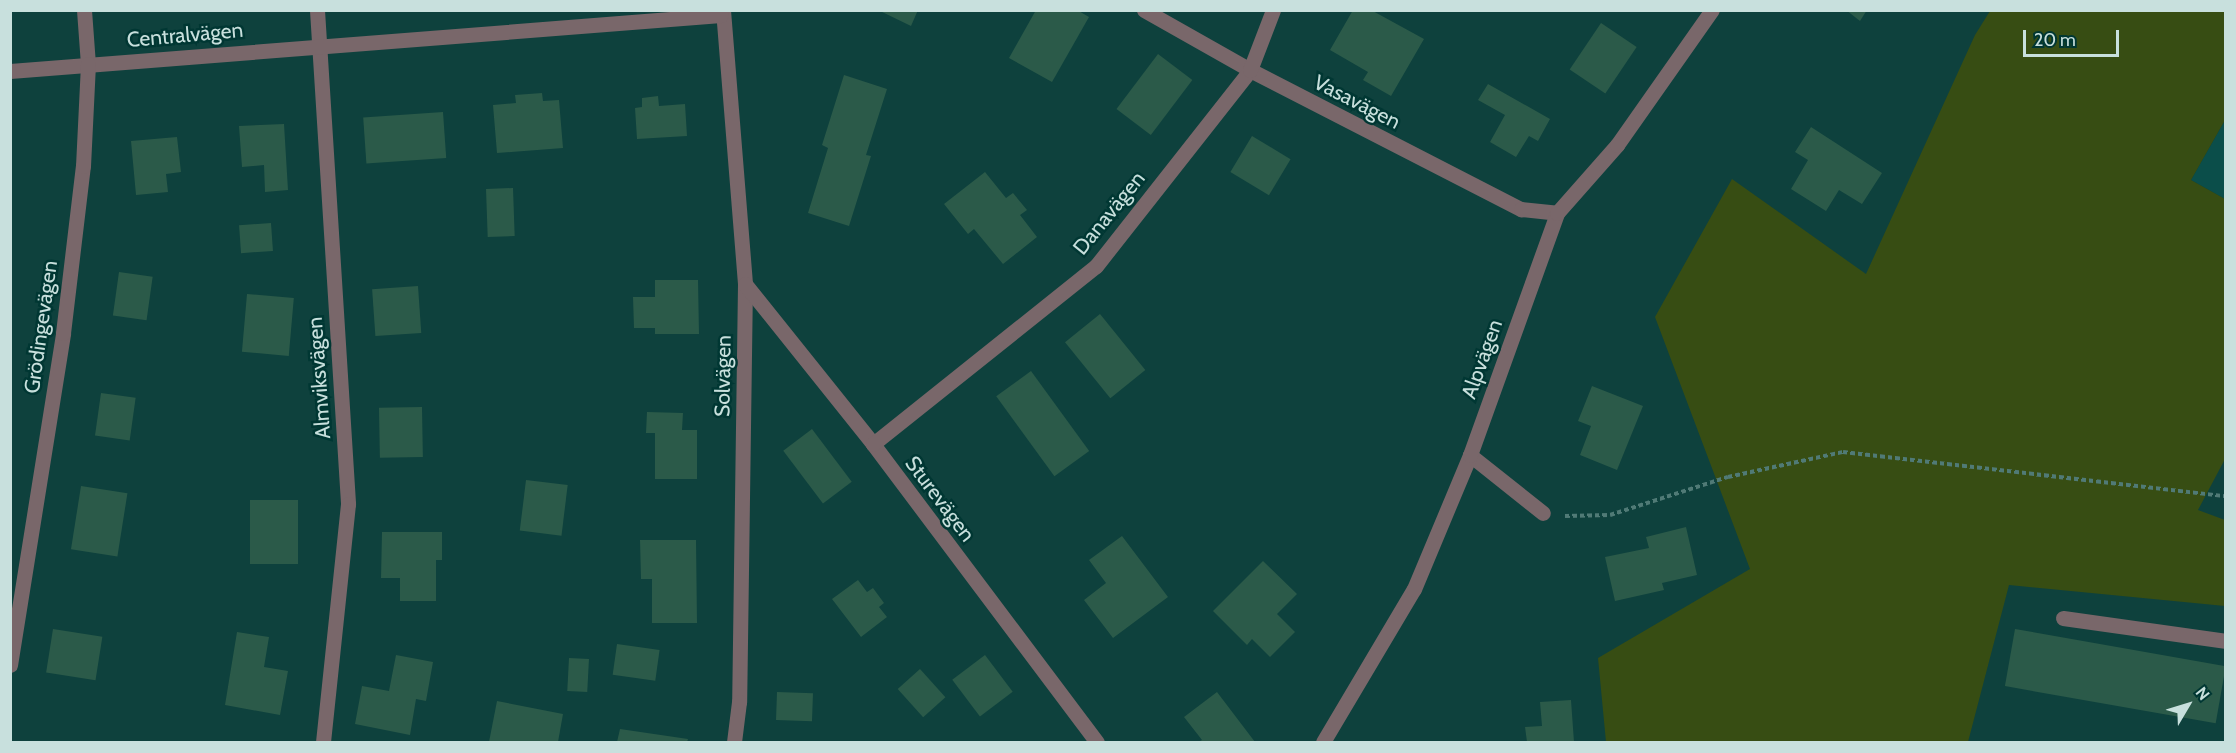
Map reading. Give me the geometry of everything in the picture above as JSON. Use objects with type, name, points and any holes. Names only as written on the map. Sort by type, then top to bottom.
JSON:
[{"type":"street","name":"Grödingevägen","points":[[10,665],[63,333],[83,166],[88,64],[84,10]]},
{"type":"street","name":"Almviksvägen","points":[[317,10],[348,504],[322,742]]},
{"type":"street","name":"Vasavägen","points":[[1144,10],[1250,70],[1521,210],[1557,213]]},
{"type":"street","name":"Danavägen","points":[[873,444],[1096,266],[1250,70],[1273,10]]},
{"type":"street","name":"Alpvägen","points":[[1323,742],[1414,589],[1470,455],[1557,213],[1617,145],[1712,10]]},
{"type":"street","name":"Centralvägen","points":[[10,71],[722,13]]},
{"type":"street","name":"Solvägen","points":[[722,13],[745,284],[740,702],[734,742]]},
{"type":"street","name":"Sturevägen","points":[[745,284],[873,444],[1097,742]]},
{"type":"street","points":[[1470,455],[1543,513]]},
{"type":"street","points":[[2063,618],[2226,641]]},
{"type":"path","points":[[1543,513],[1573,517],[1610,515],[1728,477],[1843,452],[2226,496]]},
{"type":"shaded area","points":[[2225,120],[2225,199],[2191,180]]},
{"type":"green space","points":[[1990,11],[2225,11],[2225,120],[2191,180],[2225,199],[2225,459],[2198,510],[2225,520],[2225,606],[2009,585],[1968,742],[1606,742],[1598,658],[1750,569],[1655,317],[1732,179],[1866,274],[1975,35]]},
{"type":"building","points":[[878,10],[918,10],[911,26]]},
{"type":"building","points":[[1036,10],[1077,10],[1089,17],[1052,82],[1009,58]]},
{"type":"building","points":[[1353,10],[1371,10],[1424,39],[1391,96],[1363,80],[1368,72],[1330,50]]},
{"type":"building","points":[[1846,10],[1867,10],[1860,21]]},
{"type":"building","points":[[1601,23],[1637,47],[1605,93],[1570,69]]},
{"type":"building","points":[[1158,54],[1192,80],[1151,135],[1116,109]]},
{"type":"building","points":[[844,75],[887,89],[866,155],[871,156],[849,226],[808,213],[828,148],[822,145]]},
{"type":"building","points":[[1488,84],[1550,119],[1538,141],[1529,136],[1516,157],[1490,142],[1505,115],[1478,100]]},
{"type":"building","points":[[542,93],[543,101],[559,100],[563,148],[497,153],[493,105],[516,103],[515,95]]},
{"type":"building","points":[[658,96],[659,106],[685,104],[687,136],[637,139],[635,108],[642,107],[642,98]]},
{"type":"building","points":[[443,112],[446,158],[366,163],[363,118]]},
{"type":"building","points":[[284,124],[288,190],[265,192],[264,165],[242,167],[239,126]]},
{"type":"building","points":[[1811,127],[1882,173],[1862,204],[1839,190],[1826,211],[1791,189],[1808,160],[1795,152]]},
{"type":"building","points":[[1252,136],[1291,159],[1269,195],[1230,172]]},
{"type":"building","points":[[177,137],[181,172],[166,174],[168,192],[136,195],[131,141]]},
{"type":"building","points":[[985,172],[1006,198],[1013,193],[1027,210],[1020,215],[1037,237],[1003,264],[974,229],[968,234],[944,204]]},
{"type":"building","points":[[513,188],[515,236],[488,237],[486,189]]},
{"type":"building","points":[[271,223],[273,251],[241,253],[239,225]]},
{"type":"building","points":[[119,272],[153,277],[147,320],[113,316]]},
{"type":"building","points":[[655,280],[698,280],[699,334],[655,334],[655,328],[634,328],[633,297],[655,297]]},
{"type":"building","points":[[418,286],[421,333],[375,336],[372,289]]},
{"type":"building","points":[[247,294],[294,298],[289,356],[242,352]]},
{"type":"building","points":[[1100,314],[1145,370],[1110,398],[1065,342]]},
{"type":"building","points":[[1031,371],[1089,451],[1054,476],[996,396]]},
{"type":"building","points":[[1592,386],[1643,406],[1617,470],[1580,455],[1591,426],[1578,421]]},
{"type":"building","points":[[101,393],[136,398],[130,440],[95,436]]},
{"type":"building","points":[[422,407],[423,457],[380,458],[379,408]]},
{"type":"building","points":[[647,412],[683,413],[682,430],[697,430],[697,479],[655,479],[655,433],[646,433]]},
{"type":"building","points":[[812,429],[852,482],[823,503],[783,451]]},
{"type":"building","points":[[526,480],[568,485],[561,536],[520,531]]},
{"type":"building","points":[[81,486],[127,493],[117,557],[71,549]]},
{"type":"building","points":[[250,500],[298,500],[298,564],[250,564]]},
{"type":"building","points":[[1686,527],[1697,575],[1662,583],[1664,590],[1615,601],[1605,557],[1649,548],[1646,537]]},
{"type":"building","points":[[382,532],[442,532],[442,560],[436,560],[436,601],[400,601],[400,578],[381,578]]},
{"type":"building","points":[[1122,536],[1168,597],[1113,638],[1084,600],[1106,583],[1089,560]]},
{"type":"building","points":[[640,540],[696,540],[697,623],[652,623],[652,579],[641,579]]},
{"type":"building","points":[[1263,561],[1297,594],[1277,614],[1295,632],[1270,657],[1252,639],[1247,645],[1213,611]]},
{"type":"building","points":[[858,580],[867,592],[873,588],[884,603],[879,607],[887,617],[861,637],[832,599]]},
{"type":"building","points":[[53,629],[102,637],[96,680],[46,672]]},
{"type":"building","points":[[2015,629],[2226,666],[2216,723],[2005,686]]},
{"type":"building","points":[[237,632],[269,637],[264,667],[288,671],[280,715],[225,705]]},
{"type":"building","points":[[617,644],[660,650],[655,681],[613,675]]},
{"type":"building","points":[[396,655],[433,662],[426,701],[416,699],[410,735],[355,724],[362,686],[389,691]]},
{"type":"building","points":[[985,655],[1013,692],[980,716],[952,680]]},
{"type":"building","points":[[569,658],[589,659],[587,692],[567,691]]},
{"type":"building","points":[[920,669],[945,697],[923,717],[898,689]]},
{"type":"building","points":[[777,692],[813,693],[812,721],[776,720]]},
{"type":"building","points":[[1217,692],[1255,742],[1198,742],[1202,740],[1184,717]]},
{"type":"building","points":[[1571,700],[1574,742],[1527,742],[1525,727],[1542,726],[1540,702]]},
{"type":"building","points":[[497,701],[563,714],[558,742],[489,742]]},
{"type":"building","points":[[620,729],[688,739],[687,742],[617,742]]}]
